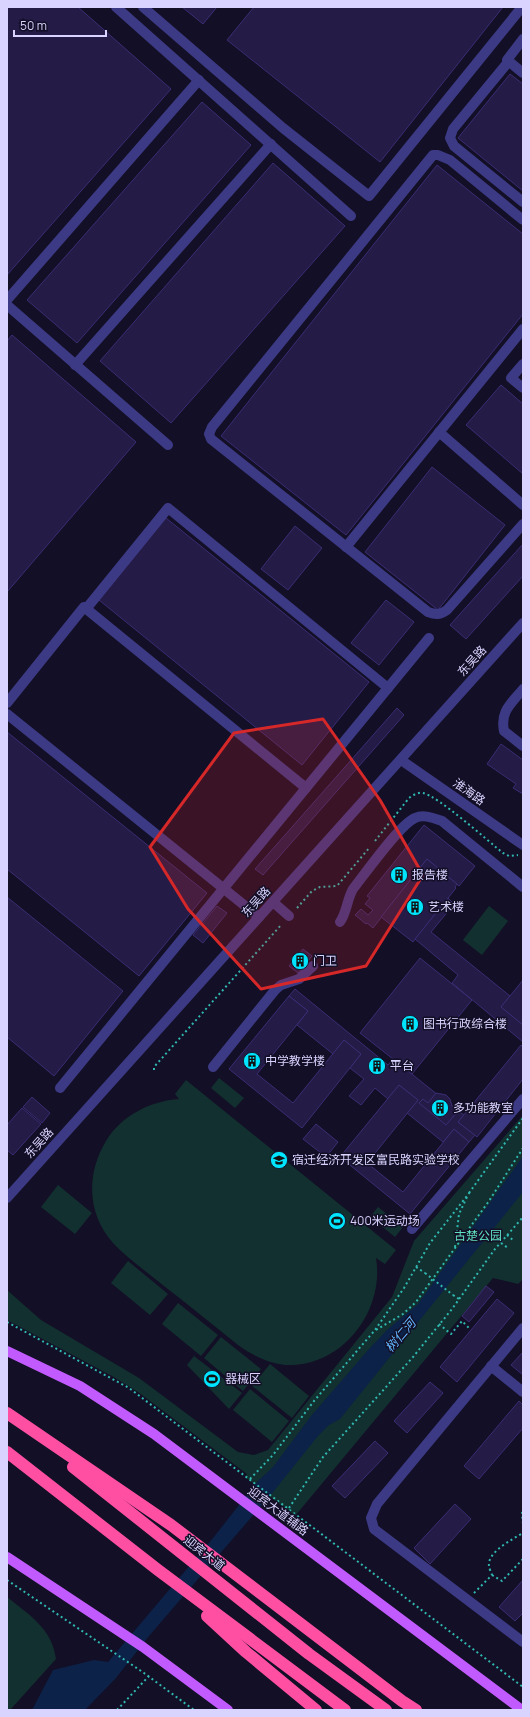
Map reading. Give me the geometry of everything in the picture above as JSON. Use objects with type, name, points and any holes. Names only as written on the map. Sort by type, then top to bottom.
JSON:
[{"type":"highway","name":"迎宾大道","points":[[7,1414],[309,1654],[386,1710]]},
{"type":"highway","points":[[7,1414],[171,1525],[402,1701],[416,1710]]},
{"type":"highway","points":[[7,1452],[158,1570],[345,1710]]},
{"type":"highway","points":[[158,1570],[246,1652],[316,1710]]},
{"type":"main road","name":"迎宾大道辅路","points":[[7,1351],[80,1386],[154,1434],[522,1710]]},
{"type":"main road","points":[[7,1557],[143,1647],[228,1710]]},
{"type":"street","points":[[116,7],[351,216]]},
{"type":"street","points":[[143,7],[283,128],[369,196],[522,7]]},
{"type":"street","points":[[523,39],[507,60],[509,61],[453,129],[450,138],[454,146],[523,202]]},
{"type":"street","points":[[509,61],[523,73]]},
{"type":"street","points":[[7,300],[199,80]]},
{"type":"street","points":[[76,365],[270,144]]},
{"type":"street","points":[[523,220],[450,160],[438,155],[432,155],[212,427],[208,434],[211,439],[428,612],[434,615],[441,614],[447,610],[523,524]]},
{"type":"street","points":[[7,305],[168,445]]},
{"type":"street","points":[[346,547],[523,329]]},
{"type":"street","points":[[523,364],[511,378],[523,388]]},
{"type":"street","points":[[439,432],[523,505]]},
{"type":"street","points":[[7,703],[84,607],[86,609],[168,508],[388,688]]},
{"type":"street","points":[[86,609],[306,788]]},
{"type":"street","name":"东吴路","points":[[7,1198],[523,623]]},
{"type":"street","points":[[60,1088],[429,638]]},
{"type":"street","points":[[523,689],[505,712],[502,722],[504,731],[523,746]]},
{"type":"street","points":[[7,714],[259,917]]},
{"type":"street","name":"淮海路","points":[[401,760],[523,845]]},
{"type":"street","points":[[340,922],[346,911],[350,894],[353,889],[405,824],[420,817],[431,817],[442,821],[523,887]]},
{"type":"street","points":[[273,902],[289,916]]},
{"type":"street","points":[[213,1067],[275,990],[281,985],[300,979],[313,966]]},
{"type":"street","points":[[412,1229],[523,1099]]},
{"type":"street","points":[[523,1328],[377,1504],[371,1518],[374,1529],[523,1642]]},
{"type":"street","points":[[491,1366],[523,1392]]},
{"type":"path","points":[[154,1070],[154,1067],[312,891],[320,887],[337,886],[341,883],[409,798],[420,793],[433,798],[503,853],[509,856],[523,854]]},
{"type":"path","points":[[250,1479],[273,1455],[319,1395],[375,1330],[430,1243],[470,1192],[523,1118]]},
{"type":"path","points":[[375,1330],[397,1318],[416,1302],[489,1201],[523,1148]]},
{"type":"path","points":[[455,1247],[459,1214],[470,1192]]},
{"type":"path","points":[[289,1509],[323,1457],[413,1357],[459,1299],[500,1243],[523,1217]]},
{"type":"path","points":[[507,1235],[514,1241]]},
{"type":"path","points":[[500,1243],[508,1248]]},
{"type":"path","points":[[416,1267],[459,1299]]},
{"type":"path","points":[[439,1324],[451,1334],[462,1321],[469,1328]]},
{"type":"path","points":[[7,1322],[129,1388],[523,1687]]},
{"type":"path","points":[[523,1512],[523,1524]]},
{"type":"path","points":[[523,1533],[499,1548],[490,1559],[489,1565],[492,1575],[502,1581],[523,1559]]},
{"type":"path","points":[[467,1600],[492,1575]]},
{"type":"path","points":[[7,1580],[149,1676],[194,1710]]},
{"type":"path","points":[[117,1710],[149,1676]]},
{"type":"highlighted area","points":[[323,719],[380,800],[423,875],[366,966],[261,989],[188,909],[150,847],[234,733]]},
{"type":"green space","points":[[489,906],[508,921],[482,955],[463,940]]},
{"type":"green space","points":[[219,1078],[244,1098],[235,1108],[211,1088]]},
{"type":"green space","name":"400米运动场","points":[[186,1080],[396,1250],[385,1264],[376,1258],[377,1278],[374,1298],[366,1316],[355,1332],[341,1346],[325,1357],[306,1363],[285,1365],[260,1358],[249,1352],[238,1345],[138,1265],[113,1243],[104,1232],[94,1207],[92,1194],[95,1167],[99,1154],[106,1141],[120,1124],[137,1111],[157,1103],[179,1099],[175,1094]]},
{"type":"green space","name":"古楚公园","points":[[523,1115],[523,1279],[518,1284],[493,1278],[295,1516],[245,1477],[247,1474],[138,1392],[112,1376],[7,1320],[7,1290],[41,1320],[139,1378],[238,1452],[254,1455],[268,1450],[392,1297],[414,1241]]},
{"type":"green space","points":[[58,1185],[92,1213],[75,1234],[41,1207]]},
{"type":"green space","points":[[378,1207],[403,1227],[395,1237],[370,1217]]},
{"type":"green space","points":[[128,1261],[168,1294],[150,1315],[111,1283]]},
{"type":"green space","points":[[178,1303],[218,1335],[201,1356],[162,1324]]},
{"type":"green space","points":[[221,1337],[261,1369],[243,1391],[204,1358]]},
{"type":"green space","name":"器械区","points":[[194,1356],[242,1393],[229,1409],[187,1365]]},
{"type":"green space","points":[[270,1364],[309,1396],[292,1418],[252,1386]]},
{"type":"green space","points":[[250,1389],[289,1421],[272,1442],[233,1410]]},
{"type":"green space","points":[[7,1597],[31,1616],[45,1631],[54,1648],[56,1659],[10,1710],[7,1710]]},
{"type":"water","name":"树仁河","points":[[523,1156],[523,1192],[340,1419],[329,1425],[318,1436],[274,1491],[149,1636],[116,1678],[85,1710],[32,1710],[53,1670],[94,1660],[108,1662],[213,1538],[258,1481],[273,1467],[311,1416],[369,1349],[388,1329],[418,1304]]},
{"type":"building","points":[[7,7],[78,7],[171,89],[7,275]]},
{"type":"building","points":[[182,7],[217,7],[203,24]]},
{"type":"building","points":[[254,7],[503,7],[380,162],[227,40]]},
{"type":"building","points":[[510,74],[523,84],[523,191],[458,138]]},
{"type":"building","points":[[202,102],[251,145],[77,343],[27,300]]},
{"type":"building","points":[[273,163],[345,226],[171,423],[100,361]]},
{"type":"building","points":[[437,165],[523,234],[523,314],[346,535],[221,436]]},
{"type":"building","points":[[12,335],[136,442],[7,592],[7,341]]},
{"type":"building","points":[[501,385],[523,404],[523,474],[466,425]]},
{"type":"building","points":[[432,467],[505,525],[438,610],[365,552]]},
{"type":"building","points":[[166,518],[369,682],[302,765],[99,600]]},
{"type":"building","points":[[295,526],[322,548],[288,590],[261,569]]},
{"type":"building","points":[[523,544],[523,576],[466,639],[450,625]]},
{"type":"building","points":[[386,600],[414,622],[379,665],[351,643]]},
{"type":"building","points":[[397,708],[404,715],[263,875],[255,869]]},
{"type":"building","points":[[7,732],[207,893],[139,976],[7,869]]},
{"type":"building","points":[[501,744],[523,760],[523,794],[513,788],[516,784],[487,764]]},
{"type":"building","name":"报告楼","points":[[424,825],[475,866],[459,886],[427,859],[373,928],[355,915],[361,909],[368,915],[373,910],[365,904],[370,898],[367,896]]},
{"type":"building","name":"艺术楼","points":[[427,859],[457,884],[455,887],[456,888],[413,942],[381,917]]},
{"type":"building","points":[[7,897],[123,991],[54,1076],[7,1037]]},
{"type":"building","points":[[448,898],[454,904],[431,932],[510,996],[501,1007],[523,1025],[523,1042],[452,983],[458,975],[415,939]]},
{"type":"building","points":[[217,906],[227,913],[203,943],[193,935]]},
{"type":"building","name":"门卫","points":[[303,949],[312,956],[298,973],[289,966]]},
{"type":"building","name":"图书行政综合楼","points":[[420,958],[472,1000],[412,1074],[360,1033]]},
{"type":"building","points":[[523,980],[523,1025],[501,1007]]},
{"type":"building","name":"平台","points":[[295,989],[388,1065],[393,1059],[438,1095],[441,1094],[448,1097],[452,1106],[464,1115],[458,1122],[475,1135],[469,1142],[454,1129],[443,1142],[407,1113],[418,1100],[399,1085],[388,1099],[375,1088],[361,1105],[349,1096],[364,1079],[350,1068],[361,1054],[344,1040],[333,1054],[297,1025],[308,1011],[289,996]]},
{"type":"building","name":"中学教学楼","points":[[289,996],[308,1011],[257,1074],[293,1103],[344,1040],[361,1054],[302,1128],[229,1069]]},
{"type":"building","points":[[521,1045],[523,1047],[523,1079],[477,1137],[458,1122]]},
{"type":"building","points":[[399,1085],[418,1100],[367,1163],[403,1192],[454,1129],[469,1142],[410,1214],[340,1157]]},
{"type":"building","name":"多功能教室","points":[[436,1093],[446,1095],[450,1099],[452,1106],[458,1111],[446,1125],[419,1103],[423,1099],[428,1103]]},
{"type":"building","points":[[32,1097],[50,1113],[42,1123],[23,1107]]},
{"type":"building","points":[[22,1108],[41,1124],[13,1155],[7,1150],[7,1125]]},
{"type":"building","points":[[316,1124],[338,1142],[326,1157],[303,1139]]},
{"type":"building","points":[[486,1286],[494,1292],[469,1322],[462,1316]]},
{"type":"building","points":[[497,1299],[514,1313],[457,1382],[440,1367]]},
{"type":"building","points":[[523,1352],[523,1375],[511,1365]]},
{"type":"building","points":[[430,1382],[443,1393],[407,1433],[394,1421]]},
{"type":"building","points":[[519,1401],[523,1405],[523,1428],[479,1479],[464,1466]]},
{"type":"building","points":[[375,1441],[388,1453],[345,1498],[332,1486]]},
{"type":"building","points":[[455,1504],[471,1519],[430,1564],[414,1548]]},
{"type":"building","points":[[523,1580],[523,1613],[515,1621],[499,1607]]},
{"type":"place","name":"报告楼","points":[[399,875]]},
{"type":"place","name":"艺术楼","points":[[415,907]]},
{"type":"place","name":"门卫","points":[[300,961]]},
{"type":"place","name":"图书行政综合楼","points":[[410,1024]]},
{"type":"place","name":"中学教学楼","points":[[252,1061]]},
{"type":"place","name":"平台","points":[[377,1066]]},
{"type":"place","name":"多功能教室","points":[[440,1108]]},
{"type":"place","name":"宿迁经济开发区富民路实验学校","points":[[279,1160]]},
{"type":"place","name":"400米运动场","points":[[337,1221]]},
{"type":"place","name":"器械区","points":[[212,1379]]}]
